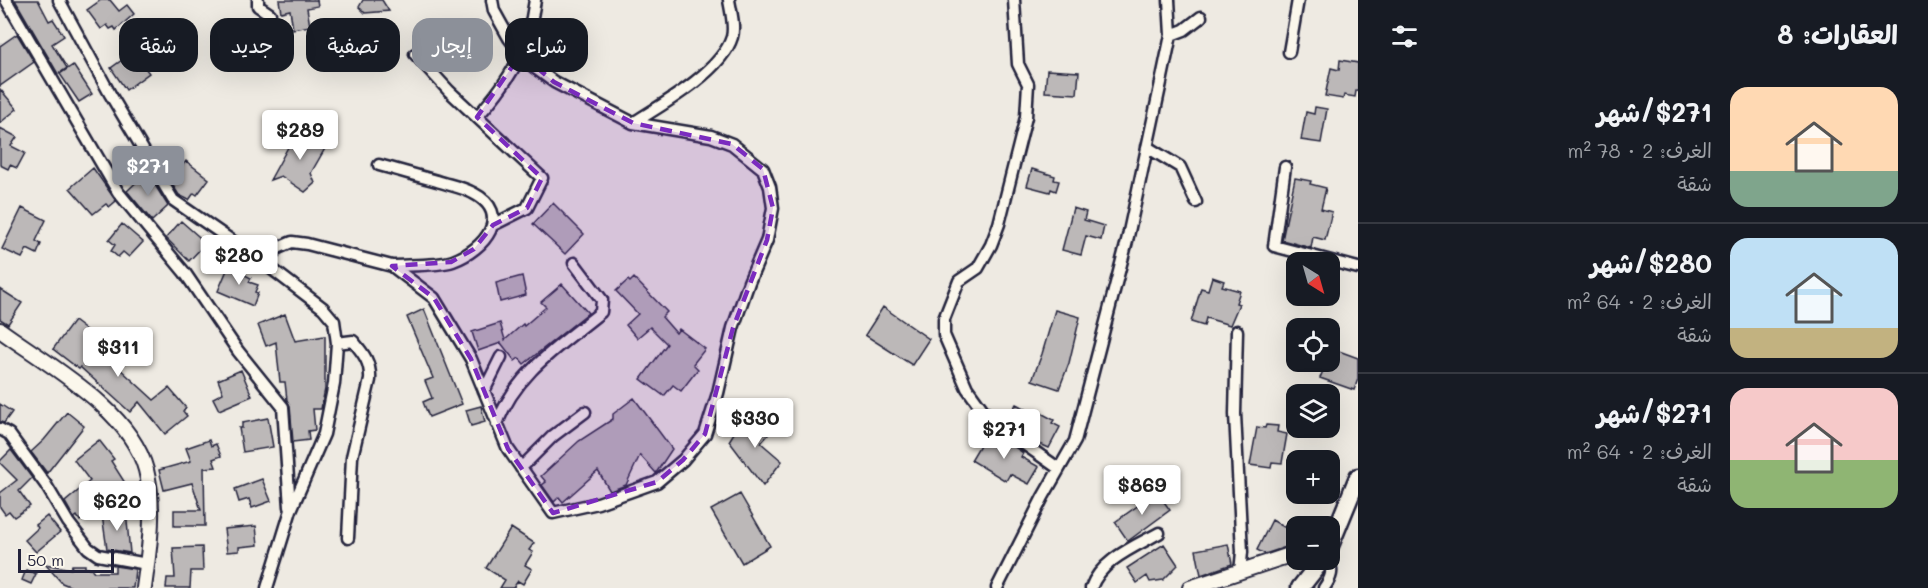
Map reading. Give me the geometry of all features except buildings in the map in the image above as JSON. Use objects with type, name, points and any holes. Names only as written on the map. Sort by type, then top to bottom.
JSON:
[{"type":"main road","points":[[1340,520],[1358,477]]},
{"type":"main road","points":[[1300,588],[1314,570]]},
{"type":"street","points":[[6,0],[117,192],[185,273],[238,351],[282,407],[291,510]]},
{"type":"street","points":[[59,0],[110,94],[173,200],[264,263],[323,308],[334,321],[337,343],[334,384],[324,434],[291,510],[267,588]]},
{"type":"street","points":[[258,0],[258,6],[270,14]]},
{"type":"street","points":[[492,0],[494,11],[505,30]]},
{"type":"street","points":[[533,18],[536,0]]},
{"type":"street","points":[[633,123],[703,76],[723,54],[732,38],[729,0]]},
{"type":"street","points":[[1014,0],[1018,64],[1028,84],[1026,117],[999,224],[991,245],[978,268],[959,281],[944,319],[944,335],[967,388],[990,420],[1058,468]]},
{"type":"street","points":[[997,588],[1058,468],[1075,441],[1127,241],[1172,35],[1169,0]]},
{"type":"street","points":[[1289,52],[1298,0]]},
{"type":"street","points":[[1172,35],[1184,30],[1201,17]]},
{"type":"street","points":[[431,72],[542,178],[527,208],[493,225]]},
{"type":"street","points":[[477,117],[512,72]]},
{"type":"street","points":[[392,266],[434,298],[471,359],[508,448],[554,513],[598,503],[657,482],[683,460],[705,434],[718,393],[733,328],[767,240],[773,208],[770,187],[763,169],[732,144],[711,136],[633,123],[554,82],[540,72]]},
{"type":"street","points":[[1147,147],[1180,167],[1196,202]]},
{"type":"street","points":[[264,263],[278,248],[292,242],[392,266],[452,262],[474,249],[487,236],[493,225],[494,213],[486,202],[472,192],[379,165]]},
{"type":"street","points":[[1285,167],[1274,246],[1358,268]]},
{"type":"street","points":[[497,424],[503,406],[534,366],[601,312],[602,300],[574,263]]},
{"type":"street","points":[[0,330],[85,390],[122,425],[141,455],[146,471],[152,513],[144,588]]},
{"type":"street","points":[[1237,331],[1235,414],[1242,552],[1240,572]]},
{"type":"street","points":[[337,343],[353,341],[365,357],[370,369],[370,380],[352,457],[348,538]]},
{"type":"street","points":[[484,391],[501,357]]},
{"type":"street","points":[[521,468],[554,436],[585,412]]},
{"type":"street","points":[[0,429],[9,434],[21,450],[88,548],[98,555],[147,564]]},
{"type":"street","points":[[1091,588],[1102,569],[1159,533]]},
{"type":"street","points":[[1190,588],[1286,556]]},
{"type":"street","points":[[1324,588],[1330,579],[1332,570]]},
{"type":"highlighted area","points":[[521,54],[554,82],[633,123],[732,144],[763,169],[773,208],[767,240],[733,328],[705,434],[683,460],[657,482],[553,513],[508,449],[471,359],[434,298],[392,266],[451,262],[474,249],[493,225],[527,208],[542,178],[477,117]]}]
